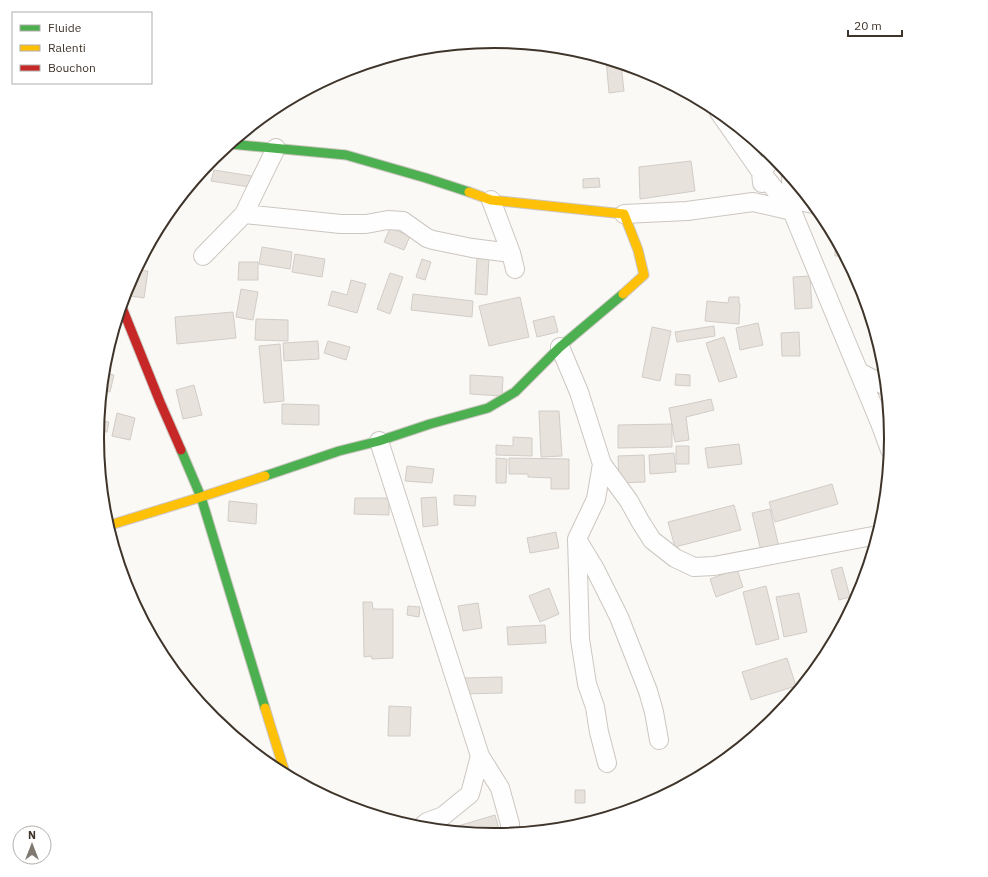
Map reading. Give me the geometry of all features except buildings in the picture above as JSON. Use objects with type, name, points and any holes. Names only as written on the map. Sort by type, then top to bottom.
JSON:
[{"type":"street","points":[[730,127],[761,172],[791,205],[884,435]]},
{"type":"street","points":[[237,145],[346,155],[426,178],[491,200],[624,214],[687,211],[752,202],[791,205],[806,204]]},
{"type":"street","points":[[203,256],[244,214],[276,148]]},
{"type":"street","points":[[752,202],[762,183],[761,172],[769,162]]},
{"type":"street","points":[[791,185],[791,205]]},
{"type":"street","points":[[244,214],[341,224],[366,224],[388,220],[403,221],[427,238],[472,248],[513,261],[491,200]]},
{"type":"street","points":[[113,524],[340,451],[379,441],[430,424],[488,408],[515,392],[560,347],[644,275],[638,250],[624,214]]},
{"type":"street","points":[[124,313],[160,402],[201,497],[283,767]]},
{"type":"street","points":[[560,347],[579,392],[602,464],[629,501],[652,540],[675,558],[694,567],[714,566],[872,536]]},
{"type":"street","points":[[859,372],[880,383]]},
{"type":"street","points":[[379,441],[480,756],[500,788],[510,828]]},
{"type":"street","points":[[602,464],[596,499],[577,539],[580,639],[587,684],[595,707],[599,732],[607,763]]},
{"type":"street","points":[[577,539],[595,570],[619,618],[648,691],[654,712],[659,740]]},
{"type":"street","points":[[426,823],[443,816],[470,794],[480,756]]},
{"type":"traffic: fast","points":[[237,145],[346,155],[469,192]]},
{"type":"traffic: fast","points":[[265,476],[339,451],[379,441],[430,424],[488,408],[515,392],[560,347],[623,294]]},
{"type":"traffic: fast","points":[[181,450],[201,497],[265,708]]},
{"type":"traffic: slow","points":[[469,192],[491,200],[624,214],[638,250],[644,275],[623,294]]},
{"type":"traffic: slow","points":[[113,524],[265,476]]},
{"type":"traffic: slow","points":[[265,708],[283,767]]},
{"type":"traffic: jam","points":[[124,313],[181,450]]}]
